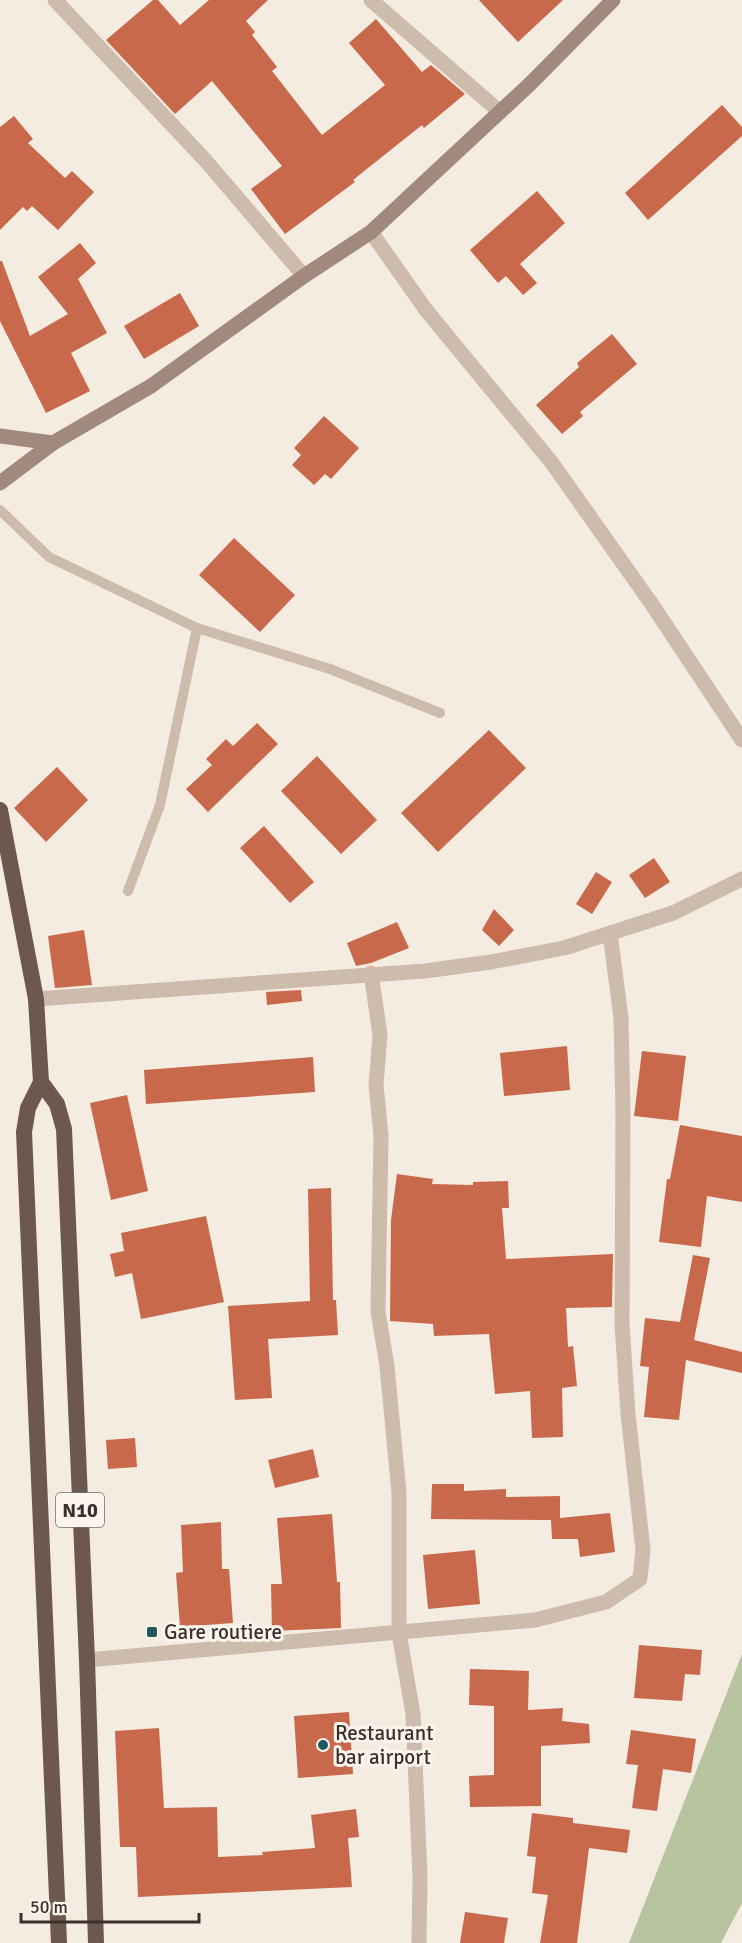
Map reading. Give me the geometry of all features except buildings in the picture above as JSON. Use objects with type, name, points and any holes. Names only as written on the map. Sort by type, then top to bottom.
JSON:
[{"type":"highway","name":"N10","points":[[0,810],[36,999],[41,1082],[28,1108],[24,1132],[59,1943]]},
{"type":"highway","name":"N10","points":[[41,1082],[57,1104],[64,1129],[87,1660],[96,1943]]},
{"type":"main road","points":[[0,483],[53,443],[151,386],[304,276],[371,232],[500,112],[613,0]]},
{"type":"main road","points":[[0,436],[53,443]]},
{"type":"street","points":[[55,0],[206,161],[304,276]]},
{"type":"street","points":[[371,0],[500,112]]},
{"type":"street","points":[[371,232],[426,310],[552,463],[651,603],[742,740]]},
{"type":"street","points":[[36,999],[425,970],[492,962],[564,948],[673,914],[742,879]]},
{"type":"street","points":[[87,1660],[399,1634],[535,1620],[606,1602],[640,1579],[643,1551],[628,1414],[622,1324],[621,1018],[610,933]]},
{"type":"street","points":[[371,973],[380,1035],[376,1085],[381,1135],[378,1311],[387,1366],[399,1492],[399,1634],[413,1714],[420,1876],[419,1943]]},
{"type":"lane","points":[[0,510],[49,558],[197,628],[330,669],[440,713]]},
{"type":"lane","points":[[128,891],[160,805],[197,628]]},
{"type":"green space","points":[[742,1654],[742,1903],[721,1943],[629,1943]]},
{"type":"place","name":"Gare routiere","points":[[152,1632]]},
{"type":"place","name":"Restaurant bar airport","points":[[323,1745]]}]
